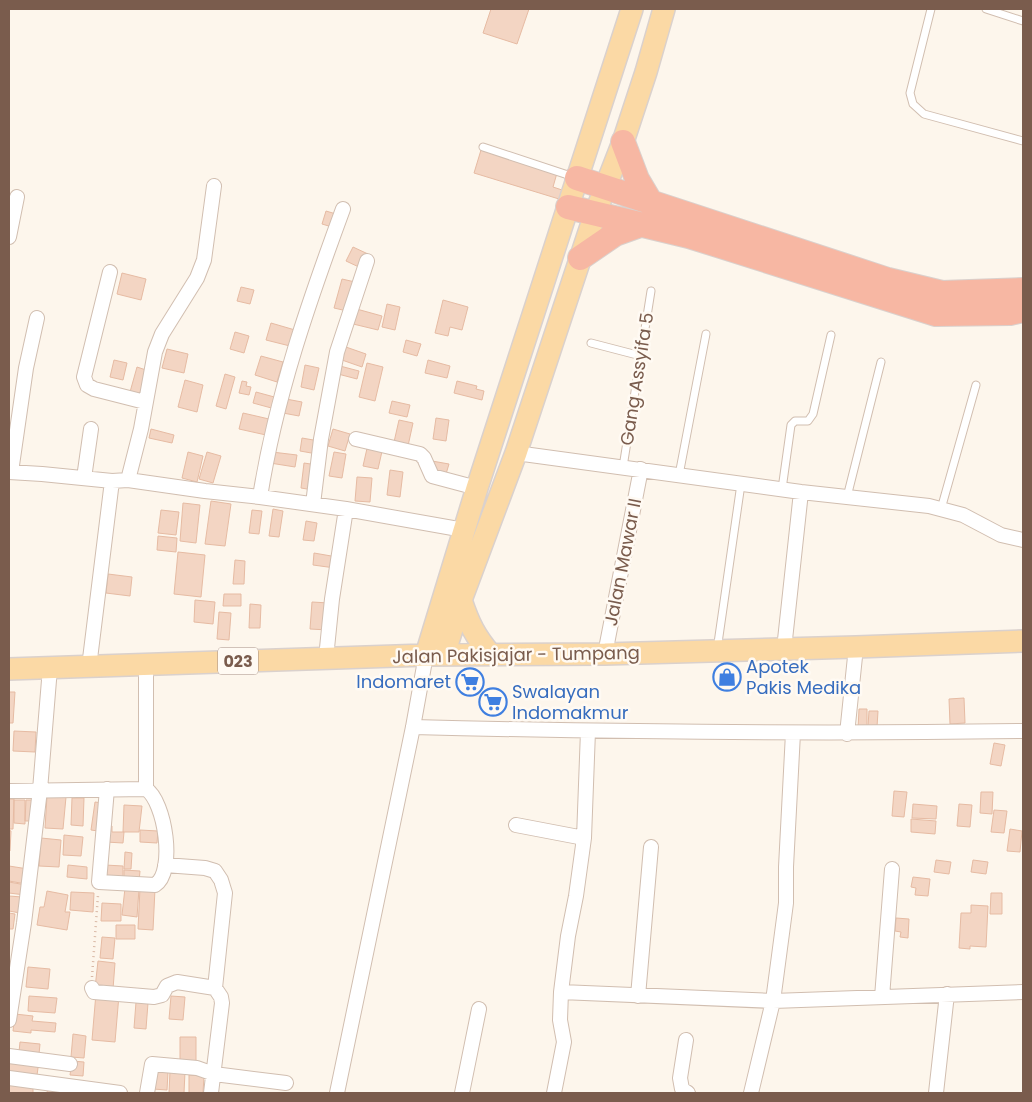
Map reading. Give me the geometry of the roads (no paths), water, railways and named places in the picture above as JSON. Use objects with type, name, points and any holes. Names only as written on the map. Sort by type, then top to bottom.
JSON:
[{"type":"highway","points":[[623,142],[646,213]]},
{"type":"highway","points":[[577,178],[606,187],[646,213],[689,236],[936,314],[1010,313],[1023,310]]},
{"type":"highway","points":[[568,207],[595,214],[646,213],[888,280],[942,293],[1023,290]]},
{"type":"highway","points":[[580,258],[646,213]]},
{"type":"main road","points":[[435,655],[464,530],[632,9]]},
{"type":"main road","points":[[435,655],[461,600],[516,453],[595,214],[623,142],[664,9]]},
{"type":"main road","points":[[461,600],[472,630],[491,656]]},
{"type":"main road","name":"Jalan Pakisjajar - Tumpang","points":[[9,669],[435,655],[491,656],[717,651],[1023,640]]},
{"type":"street","points":[[128,480],[141,429],[155,352],[162,334],[197,278],[204,260],[214,186]]},
{"type":"street","points":[[9,237],[17,197]]},
{"type":"street","points":[[260,497],[267,453],[279,399],[306,312],[343,210]]},
{"type":"street","points":[[313,504],[321,439],[337,352],[367,261]]},
{"type":"street","points":[[110,272],[84,377],[87,384],[94,390],[145,402]]},
{"type":"street","points":[[37,318],[14,418],[10,472],[112,481],[128,480],[313,504],[464,530]]},
{"type":"street","points":[[84,478],[91,429]]},
{"type":"street","points":[[356,440],[420,454],[424,458],[432,476],[477,488]]},
{"type":"street","points":[[516,453],[782,490],[929,506],[963,515],[1001,535],[1023,540]]},
{"type":"street","name":"Jalan Mawar II","points":[[605,654],[641,470]]},
{"type":"street","points":[[89,667],[112,481]]},
{"type":"street","points":[[784,649],[801,492]]},
{"type":"street","points":[[326,658],[332,599],[346,509]]},
{"type":"street","points":[[848,734],[856,647]]},
{"type":"street","points":[[336,1093],[413,727],[435,655]]},
{"type":"street","points":[[146,664],[146,789]]},
{"type":"street","points":[[9,1020],[24,923],[40,790],[50,668]]},
{"type":"street","points":[[413,727],[848,734],[1023,731]]},
{"type":"street","points":[[554,1093],[564,1042],[560,1020],[561,992],[584,838],[588,731]]},
{"type":"street","points":[[751,1093],[773,1001],[786,903],[786,867],[794,733]]},
{"type":"street","points":[[9,791],[107,789],[146,789],[154,796],[161,813],[166,843],[166,865],[162,879],[155,885],[99,882],[107,789]]},
{"type":"street","points":[[40,790],[146,789]]},
{"type":"street","points":[[516,826],[584,838]]},
{"type":"street","points":[[638,996],[652,847]]},
{"type":"street","points":[[166,865],[205,868],[215,871],[221,880],[225,893],[215,988],[221,997],[222,1003],[211,1093]]},
{"type":"street","points":[[882,997],[892,869]]},
{"type":"street","points":[[92,988],[94,992],[154,997],[162,995],[167,986],[176,982],[215,988]]},
{"type":"street","points":[[561,992],[773,1001],[1023,992]]},
{"type":"street","points":[[936,1093],[947,994]]},
{"type":"street","points":[[462,1093],[479,1009]]},
{"type":"street","points":[[686,1040],[680,1078],[682,1089],[688,1093]]},
{"type":"street","points":[[9,1056],[70,1064]]},
{"type":"street","points":[[147,1093],[152,1064],[197,1068],[214,1074],[286,1083]]},
{"type":"street","points":[[9,1078],[120,1093]]},
{"type":"lane","points":[[931,9],[910,92],[913,104],[924,114],[1023,141]]},
{"type":"lane","points":[[986,9],[1023,21]]},
{"type":"lane","points":[[483,147],[577,178]]},
{"type":"lane","name":"Gang Assyifa 5","points":[[623,467],[651,290]]},
{"type":"lane","points":[[679,475],[706,334]]},
{"type":"lane","points":[[782,490],[791,425],[795,420],[808,421],[813,414],[831,335]]},
{"type":"lane","points":[[591,343],[640,356]]},
{"type":"lane","points":[[847,497],[881,362]]},
{"type":"lane","points":[[941,510],[976,384]]},
{"type":"lane","points":[[717,651],[741,484]]},
{"type":"place","name":"Apotek Pakis Medika","points":[[727,677]]},
{"type":"place","name":"Indomaret","points":[[470,682]]},
{"type":"place","name":"Swalayan Indomakmur","points":[[493,702]]}]
